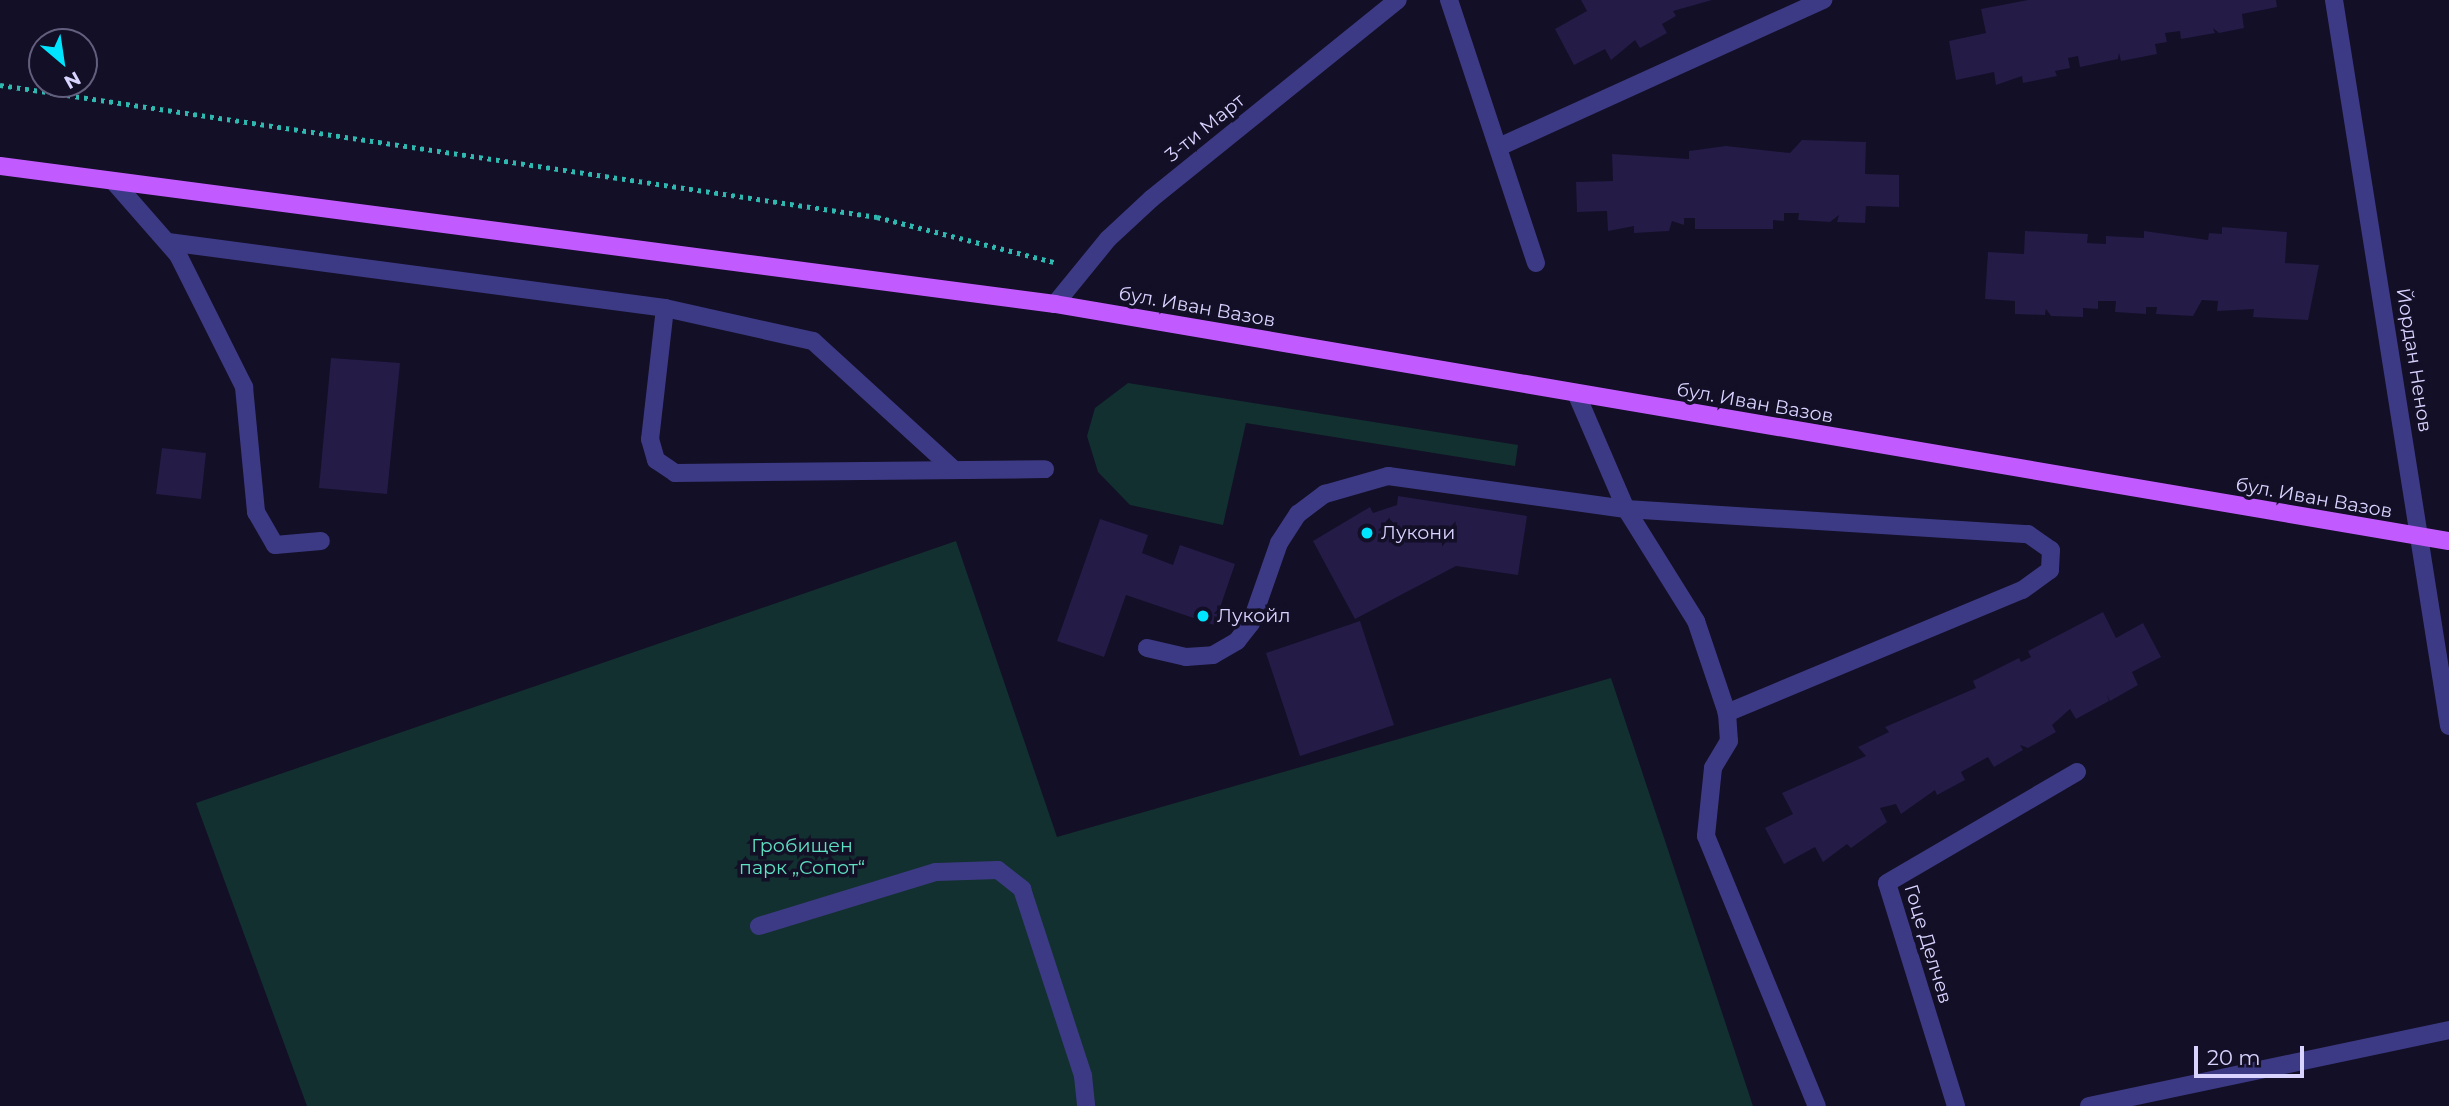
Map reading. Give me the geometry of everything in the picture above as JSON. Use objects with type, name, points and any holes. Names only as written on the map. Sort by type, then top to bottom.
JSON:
[{"type":"main road","name":"бул. Иван Вазов","points":[[0,166],[1055,304],[2449,541]]},
{"type":"street","name":"3-ти Март","points":[[1055,304],[1081,270],[1151,199],[1398,0]]},
{"type":"street","points":[[1450,0],[1501,146],[1536,263]]},
{"type":"street","points":[[1501,146],[1823,0]]},
{"type":"street","name":"Йордан Ненов","points":[[2334,0],[2449,726]]},
{"type":"street","points":[[115,183],[168,242],[244,387],[256,512],[275,544],[321,541]]},
{"type":"street","points":[[168,242],[665,308],[813,341],[951,467]]},
{"type":"street","points":[[665,308],[650,439],[656,460],[676,473],[951,467],[1045,469]]},
{"type":"street","points":[[1576,393],[1626,509],[1696,621],[1727,713],[1728,741],[1713,768],[1706,836],[1817,1106]]},
{"type":"street","points":[[1147,648],[1186,657],[1213,655],[1237,642],[1251,623],[1279,543],[1298,514],[1325,494],[1388,476],[1626,509],[2028,534],[2051,550],[2050,570],[2022,590],[1727,713]]},
{"type":"street","name":"Гоце Делчев","points":[[1956,1106],[1886,883],[2077,772]]},
{"type":"street","points":[[759,926],[936,872],[998,870],[1022,889],[1083,1076],[1086,1106]]},
{"type":"street","points":[[2089,1106],[2449,1030]]},
{"type":"path","points":[[0,85],[877,217],[1081,270]]},
{"type":"green space","points":[[1128,383],[1518,445],[1515,466],[1246,423],[1223,525],[1130,505],[1098,472],[1087,436],[1095,408]]},
{"type":"green space","name":"Гробищен парк „Сопот“","points":[[956,541],[1057,837],[1611,678],[1753,1106],[307,1106],[196,803]]},
{"type":"building","points":[[1581,0],[1712,0],[1673,11],[1676,16],[1662,24],[1667,33],[1640,48],[1635,40],[1611,60],[1605,49],[1574,65],[1555,29],[1587,11]]},
{"type":"building","points":[[2028,0],[2276,0],[2277,7],[2242,14],[2244,28],[2219,33],[2213,28],[2215,33],[2181,39],[2180,31],[2165,33],[2167,42],[2155,44],[2157,54],[2121,61],[2119,53],[2118,59],[2080,67],[2078,56],[2068,58],[2070,68],[2055,71],[2057,76],[2023,83],[2022,76],[1996,85],[1994,72],[1956,80],[1949,41],[1986,33],[1981,9]]},
{"type":"building","points":[[1802,140],[1866,142],[1865,174],[1899,175],[1899,207],[1866,206],[1865,223],[1837,222],[1839,215],[1830,222],[1798,220],[1799,213],[1784,213],[1784,221],[1773,220],[1773,229],[1695,229],[1695,218],[1684,218],[1684,225],[1672,221],[1669,231],[1634,233],[1634,226],[1608,231],[1607,211],[1577,212],[1576,182],[1613,181],[1612,154],[1689,159],[1689,151],[1726,146],[1790,153]]},
{"type":"building","points":[[2222,227],[2287,232],[2285,263],[2319,265],[2308,320],[2253,317],[2254,309],[2217,311],[2218,301],[2202,300],[2193,316],[2156,314],[2157,307],[2146,307],[2146,314],[2115,312],[2116,301],[2098,301],[2098,309],[2083,308],[2083,317],[2051,316],[2046,309],[2045,315],[2015,314],[2015,301],[1985,299],[1988,252],[2024,254],[2025,231],[2088,234],[2087,243],[2106,244],[2106,236],[2144,238],[2144,231],[2208,240],[2209,233],[2222,234]]},
{"type":"building","points":[[331,358],[400,363],[387,494],[319,488]]},
{"type":"building","points":[[162,448],[206,453],[201,499],[156,494]]},
{"type":"building","points":[[1398,496],[1527,516],[1518,575],[1456,566],[1355,619],[1313,541],[1370,507],[1373,513],[1397,505]]},
{"type":"building","points":[[1100,519],[1148,535],[1142,553],[1173,565],[1180,545],[1235,564],[1214,625],[1126,595],[1104,657],[1057,641]]},
{"type":"building","points":[[2103,612],[2116,638],[2143,623],[2161,657],[2132,672],[2138,685],[2110,701],[2107,695],[2109,701],[2076,719],[2070,709],[2052,725],[2056,732],[2028,748],[2020,745],[2023,750],[1994,767],[1988,757],[1961,772],[1965,780],[1937,795],[1935,790],[1901,814],[1896,804],[1880,808],[1887,822],[1851,848],[1847,844],[1823,862],[1815,847],[1784,864],[1765,828],[1793,814],[1782,793],[1866,756],[1858,747],[1889,732],[1885,727],[1976,688],[1973,681],[2019,658],[2021,662],[2031,657],[2028,651]]},
{"type":"building","points":[[1360,621],[1394,725],[1300,756],[1266,653]]},
{"type":"place","name":"Лукони","points":[[1367,533]]},
{"type":"place","name":"Лукойл","points":[[1203,616]]}]
